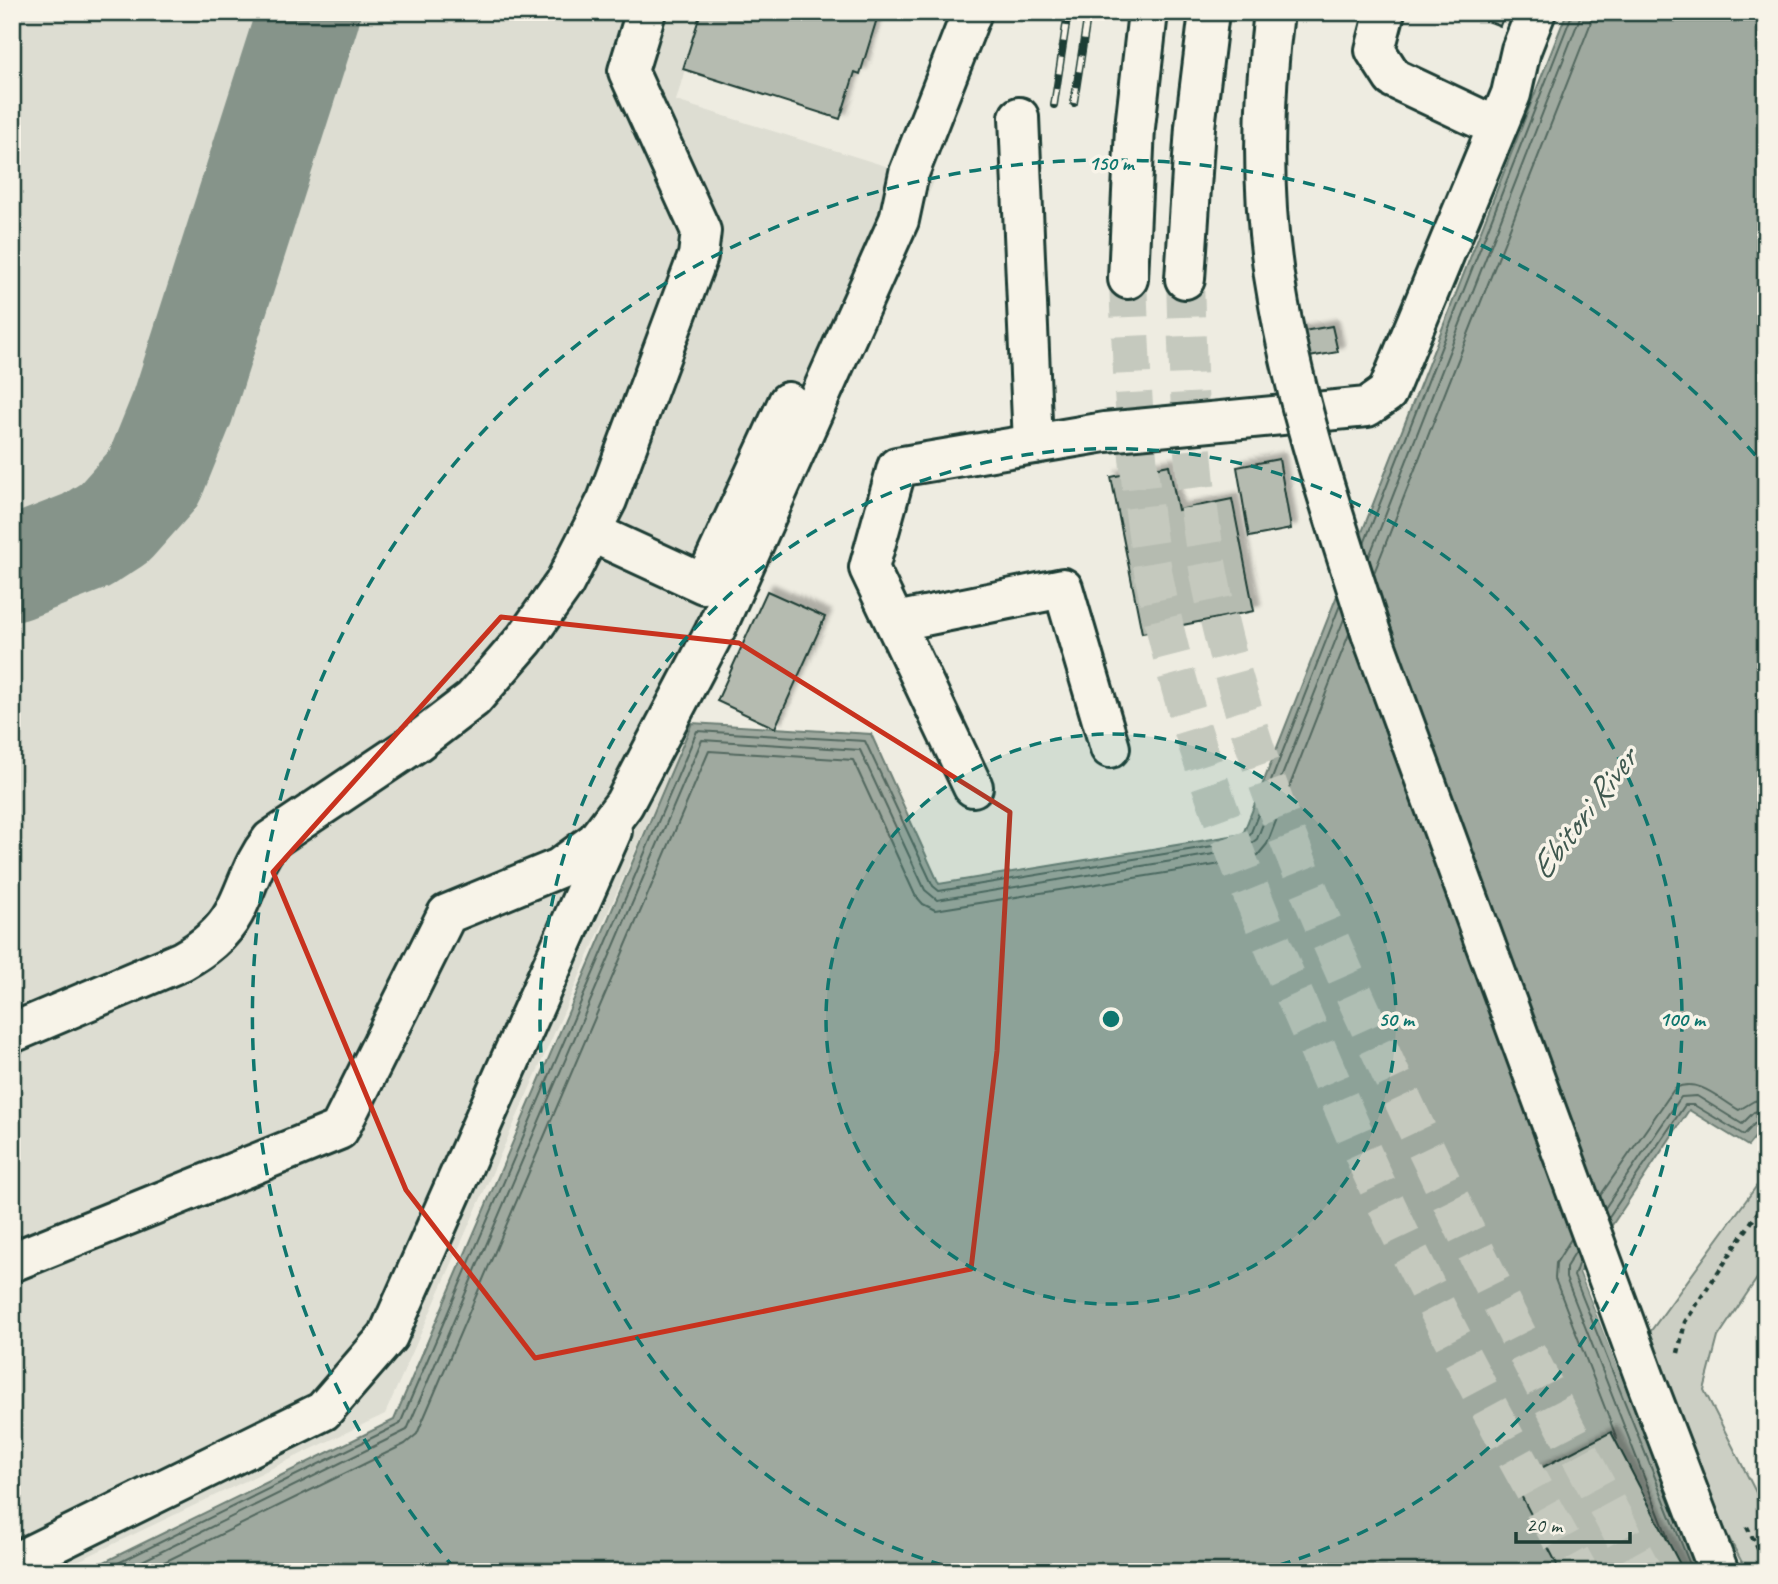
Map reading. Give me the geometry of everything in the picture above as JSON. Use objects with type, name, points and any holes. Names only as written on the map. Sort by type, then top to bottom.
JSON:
[{"type":"main road","points":[[12,1033],[182,961],[201,950],[225,927],[235,911],[253,863],[271,840],[417,742],[472,698],[525,639],[557,595],[607,500],[693,269],[701,231],[628,71],[646,12]]},
{"type":"main road","points":[[12,1564],[323,1411],[388,1336],[624,804],[714,633],[899,220],[909,173],[972,12]]},
{"type":"main road","points":[[1128,279],[1135,127],[1148,12]]},
{"type":"main road","points":[[1185,279],[1195,127],[1209,12]]},
{"type":"main road","points":[[1274,12],[1268,60],[1266,176],[1278,303],[1304,418],[1371,634],[1642,1371],[1719,1572]]},
{"type":"main road","points":[[1385,12],[1375,50],[1393,78],[1497,127]]},
{"type":"main road","points":[[973,788],[869,568],[897,467],[1105,432],[1367,407],[1387,393],[1511,94],[1536,12]]},
{"type":"main road","points":[[1019,117],[1033,444]]},
{"type":"main road","points":[[591,532],[704,584],[874,213],[909,173]]},
{"type":"main road","points":[[895,622],[1063,588],[1110,748]]},
{"type":"main road","points":[[12,1262],[339,1130],[447,914],[559,868],[596,841],[624,804]]},
{"type":"path","points":[[1678,1365],[1680,1335],[1685,1322],[1766,1200]]},
{"type":"path","points":[[1741,1517],[1766,1564]]},
{"type":"highlighted area","points":[[501,617],[739,643],[1010,812],[997,1051],[971,1269],[535,1358],[406,1190],[273,872]]},
{"type":"shaded area","points":[[12,12],[701,12],[676,101],[934,181],[886,300],[714,682],[692,723],[385,1414],[55,1572],[12,1572]]},
{"type":"shaded area","points":[[1766,1173],[1766,1265],[1718,1337],[1704,1390],[1766,1512],[1766,1572],[1747,1572],[1663,1413],[1645,1339]]},
{"type":"water","name":"Ebitori River","points":[[1567,12],[1766,12],[1766,1124],[1748,1146],[1689,1110],[1580,1273],[1700,1572],[84,1572],[394,1420],[692,723],[871,734],[939,884],[1243,834]]},
{"type":"pier","points":[[1580,1272],[1585,1272],[1690,1550],[1649,1450]]},
{"type":"building","points":[[701,12],[879,12],[860,74],[855,72],[840,119],[683,69]]},
{"type":"building","points":[[1473,12],[1505,12],[1500,26],[1472,15]]},
{"type":"building","points":[[1332,326],[1338,352],[1303,358],[1298,332]]},
{"type":"building","points":[[1279,459],[1291,529],[1249,537],[1237,467]]},
{"type":"building","points":[[1169,465],[1178,510],[1232,499],[1254,611],[1142,633],[1111,477]]},
{"type":"building","points":[[767,591],[825,617],[775,728],[717,701]]},
{"type":"building","points":[[1611,1432],[1684,1572],[1561,1572],[1514,1482]]},
{"type":"taxiway","points":[[12,570],[86,541],[114,523],[154,478],[183,406],[309,12]]},
{"type":"tunnel","points":[[1128,279],[1137,446],[1146,529],[1174,667],[1207,775],[1267,932],[1378,1187],[1457,1346],[1579,1572]]},
{"type":"tunnel","points":[[1185,279],[1192,439],[1206,558],[1229,659],[1266,779],[1311,896],[1448,1196],[1643,1572]]},
{"type":"railway","points":[[1054,105],[1068,12]]},
{"type":"railway","points":[[1074,103],[1088,12]]}]
